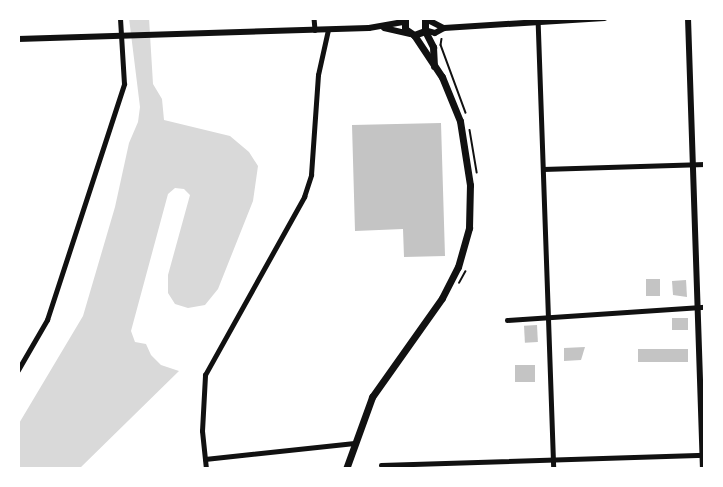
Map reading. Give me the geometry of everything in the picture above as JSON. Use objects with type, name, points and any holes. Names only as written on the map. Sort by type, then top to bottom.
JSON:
[{"type":"main road","points":[[425,18],[425,30],[430,38],[434,66]]},
{"type":"main road","points":[[346,469],[372,397],[442,298],[458,267],[469,228],[465,140],[454,102],[404,20]]},
{"type":"main road","points":[[412,35],[425,30]]},
{"type":"street","points":[[18,370],[47,320],[124,84],[124,38],[120,18]]},
{"type":"street","points":[[314,18],[315,30]]},
{"type":"street","points":[[425,18],[444,28]]},
{"type":"street","points":[[425,30],[435,33],[444,28],[538,19],[605,18]]},
{"type":"street","points":[[688,18],[703,469]]},
{"type":"street","points":[[538,19],[554,469]]},
{"type":"street","points":[[18,39],[157,38],[328,30],[381,27],[404,20]]},
{"type":"street","points":[[381,27],[412,35]]},
{"type":"street","points":[[206,469],[201,408],[205,375],[304,197],[311,175],[318,75],[328,30]]},
{"type":"street","points":[[543,169],[705,164]]},
{"type":"street","points":[[507,320],[549,320],[705,307]]},
{"type":"street","points":[[205,459],[354,443]]},
{"type":"street","points":[[381,465],[704,455]]},
{"type":"path","points":[[444,28],[441,45],[467,116]]},
{"type":"path","points":[[469,128],[477,173]]},
{"type":"path","points":[[458,285],[466,267]]},
{"type":"shaded area","points":[[129,18],[149,18],[153,84],[162,99],[164,120],[230,136],[249,152],[258,166],[253,201],[218,289],[205,305],[188,308],[175,304],[168,293],[168,275],[190,195],[184,189],[175,188],[168,194],[131,331],[135,342],[146,344],[151,355],[161,365],[179,371],[79,469],[18,469],[18,425],[83,316],[115,207],[129,143],[138,122],[140,107]]},
{"type":"building","points":[[441,123],[445,256],[404,257],[403,229],[355,231],[352,125]]},
{"type":"building","points":[[646,279],[660,279],[660,296],[646,296]]},
{"type":"building","points":[[686,280],[687,297],[673,295],[672,281]]},
{"type":"building","points":[[672,318],[688,318],[688,330],[672,330]]},
{"type":"building","points":[[537,325],[538,342],[525,343],[524,326]]},
{"type":"building","points":[[585,347],[581,360],[564,361],[564,348]]},
{"type":"building","points":[[638,349],[688,349],[688,362],[638,362]]},
{"type":"building","points":[[515,365],[535,365],[535,382],[515,382]]}]
